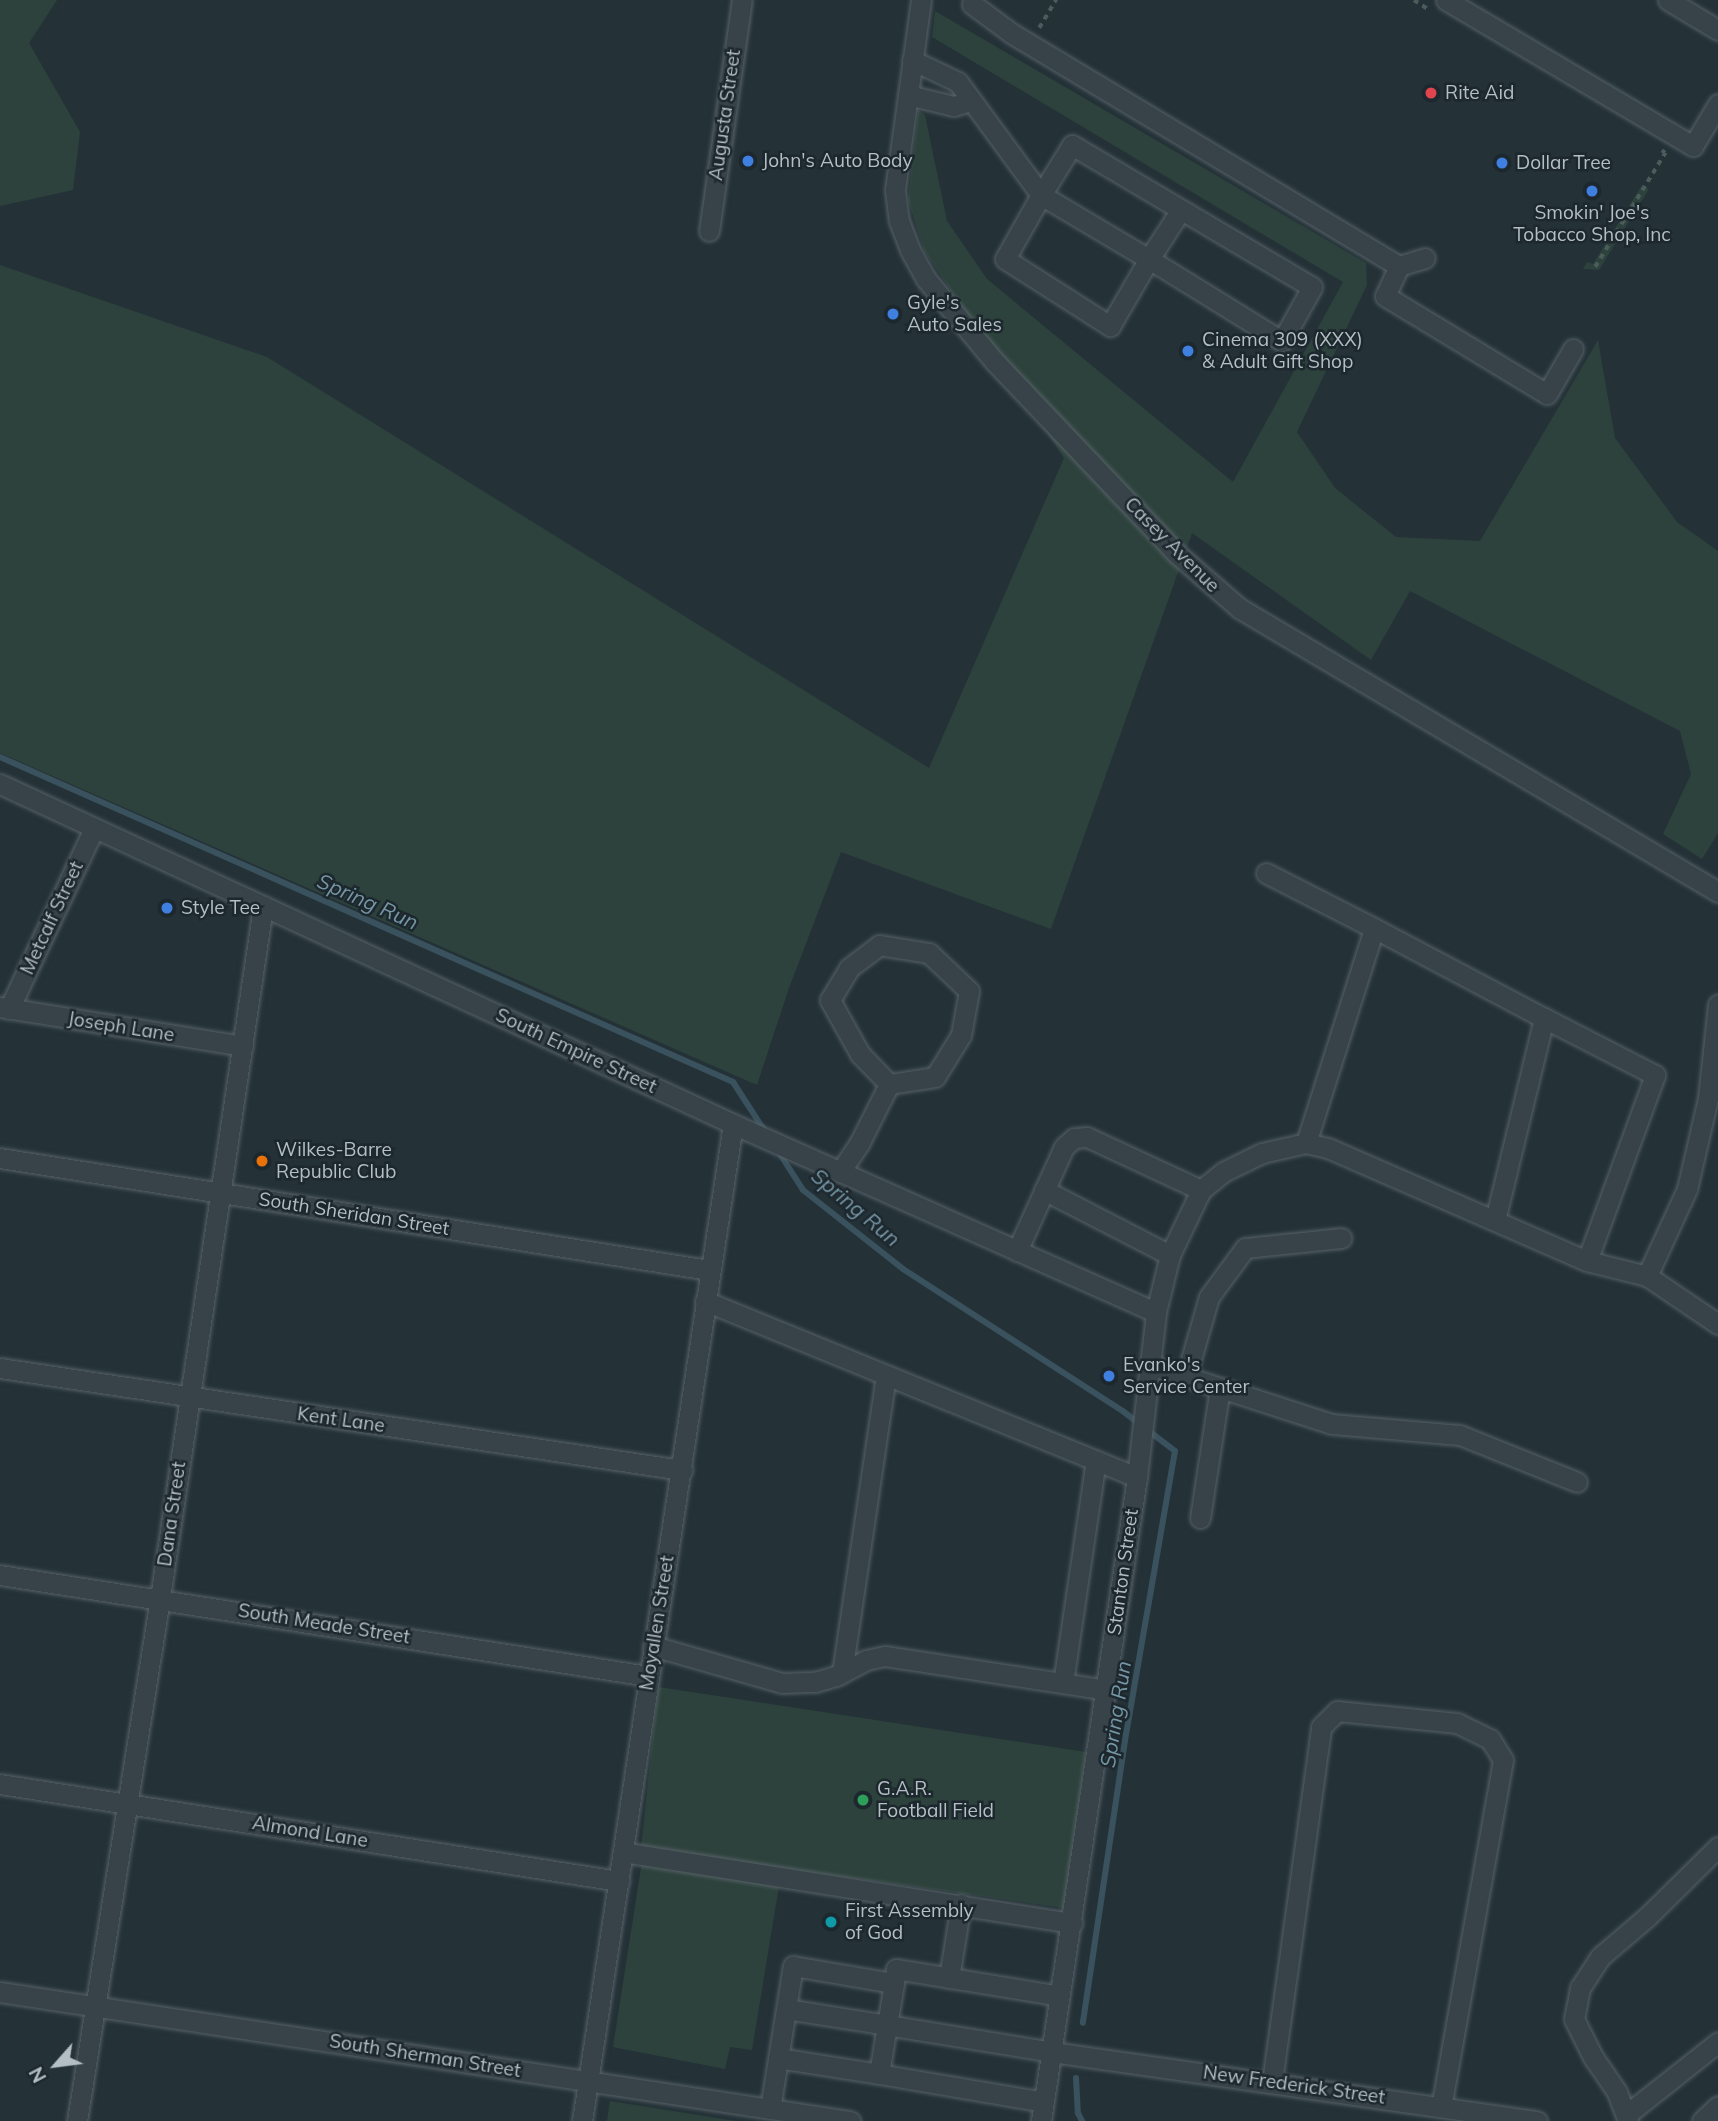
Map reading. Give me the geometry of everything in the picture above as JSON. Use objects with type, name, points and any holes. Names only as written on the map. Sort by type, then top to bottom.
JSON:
[{"type":"street","name":"Augusta Street","points":[[709,231],[741,0]]},
{"type":"street","name":"Casey Avenue","points":[[921,0],[895,190],[899,221],[909,250],[926,279],[994,361],[1176,553],[1212,587],[1265,625],[1715,884]]},
{"type":"street","points":[[1668,0],[1718,30]]},
{"type":"street","points":[[972,1],[1011,33],[1399,266]]},
{"type":"street","points":[[1442,7],[1693,146],[1718,104]]},
{"type":"street","points":[[912,60],[958,82],[1041,195],[1149,259],[1282,341],[1312,287],[1072,145],[1041,195],[1005,259],[1110,326],[1149,259],[1180,211]]},
{"type":"street","points":[[908,95],[954,106],[970,100]]},
{"type":"street","points":[[1425,258],[1399,266],[1385,296],[1547,394],[1573,349]]},
{"type":"street","name":"South Empire Street","points":[[0,784],[763,1138],[1156,1312]]},
{"type":"street","name":"Metcalf Street","points":[[5,1008],[94,828]]},
{"type":"street","points":[[1266,873],[1655,1075],[1587,1261]]},
{"type":"street","name":"Dana Street","points":[[77,2121],[93,2006],[160,1598],[218,1192],[264,906]]},
{"type":"street","points":[[1306,1143],[1374,928]]},
{"type":"street","points":[[879,945],[929,953],[969,991],[961,1035],[935,1077],[889,1084],[860,1054],[830,1000],[849,968],[879,945]]},
{"type":"street","name":"Joseph Lane","points":[[5,1008],[243,1046]]},
{"type":"street","points":[[1647,1276],[1687,1188],[1708,1098],[1717,1009]]},
{"type":"street","points":[[1495,1220],[1544,1018]]},
{"type":"street","points":[[840,1172],[860,1142],[889,1084]]},
{"type":"street","name":"Moyallen Street","points":[[582,2121],[733,1124]]},
{"type":"street","points":[[1017,1251],[1064,1147],[1074,1138],[1087,1137],[1201,1190],[1223,1172],[1262,1153],[1306,1143],[1328,1149],[1587,1261],[1647,1276],[1718,1324]]},
{"type":"street","name":"South Sheridan Street","points":[[0,1158],[709,1270]]},
{"type":"street","name":"Stanton Street","points":[[1043,2111],[1142,1442],[1156,1312],[1170,1255],[1201,1190]]},
{"type":"street","points":[[1044,1191],[1170,1255]]},
{"type":"street","points":[[1186,1377],[1209,1297],[1245,1248],[1341,1238]]},
{"type":"street","points":[[705,1301],[1137,1477]]},
{"type":"street","points":[[1150,1365],[1332,1424],[1460,1435],[1577,1482]]},
{"type":"street","name":"Kent Lane","points":[[0,1368],[682,1470]]},
{"type":"street","points":[[842,1673],[886,1374]]},
{"type":"street","points":[[1200,1518],[1220,1388]]},
{"type":"street","points":[[1063,1683],[1096,1460]]},
{"type":"street","name":"South Meade Street","points":[[0,1575],[648,1676]]},
{"type":"street","points":[[653,1646],[782,1683],[815,1682],[842,1673],[866,1660],[885,1656],[1106,1690]]},
{"type":"street","points":[[1272,2082],[1321,1727],[1337,1711],[1457,1723],[1490,1739],[1503,1760],[1441,2107]]},
{"type":"street","name":"Almond Lane","points":[[0,1784],[619,1881]]},
{"type":"street","points":[[1718,1847],[1647,1917],[1600,1957],[1580,1988],[1574,2019],[1593,2057],[1617,2092],[1627,2118],[1718,2042]]},
{"type":"street","points":[[623,1853],[1072,1923]]},
{"type":"street","points":[[949,1978],[961,1904]]},
{"type":"street","points":[[770,2109],[793,1966],[894,1983]]},
{"type":"street","points":[[879,2074],[896,1969],[1060,1996]]},
{"type":"street","name":"South Sherman Street","points":[[0,1992],[850,2121]]},
{"type":"street","name":"New Frederick Street","points":[[786,2009],[1052,2052],[1537,2121]]},
{"type":"street","points":[[778,2058],[879,2074],[1043,2111]]},
{"type":"street","points":[[1702,2121],[1718,2106]]},
{"type":"path","points":[[1039,28],[1056,0]]},
{"type":"path","points":[[1414,0],[1442,7]]},
{"type":"path","points":[[1595,267],[1665,153],[1653,146]]},
{"type":"green space","points":[[0,0],[57,0],[29,43],[80,132],[73,190],[0,206]]},
{"type":"green space","points":[[935,11],[1366,263],[1367,285],[1297,432],[1335,488],[1396,537],[1480,541],[1598,340],[1615,438],[1677,522],[1718,551],[1718,833],[1702,859],[1663,834],[1691,774],[1680,731],[1410,591],[1371,660],[1192,533],[1051,929],[841,852],[789,988],[757,1085],[0,753],[0,265],[267,357],[929,768],[1064,458],[924,251],[908,200],[918,110],[925,115],[947,221],[987,279],[1233,482],[1343,282],[932,37]]},
{"type":"green space","points":[[1642,185],[1649,189],[1599,270],[1583,269],[1587,262],[1593,264]]},
{"type":"green space","name":"G.A.R. Football Field","points":[[658,1687],[1086,1752],[1065,1908],[782,1868],[752,2050],[730,2047],[725,2069],[613,2047],[644,1849],[641,1848]]},
{"type":"green space","points":[[610,2101],[736,2121],[607,2121]]},
{"type":"waterway","name":"Spring Run","points":[[0,757],[733,1082],[766,1133]]},
{"type":"waterway","name":"Spring Run","points":[[778,1151],[803,1190],[903,1269],[1124,1412],[1175,1451],[1126,1734],[1083,2023]]},
{"type":"waterway","name":"Spring Run","points":[[1076,2078],[1078,2113],[1082,2121]]},
{"type":"place","name":"Rite Aid","points":[[1431,93]]},
{"type":"place","name":"John's Auto Body","points":[[748,161]]},
{"type":"place","name":"Dollar Tree","points":[[1502,163]]},
{"type":"place","name":"Smokin' Joe's Tobacco Shop, Inc","points":[[1592,191]]},
{"type":"place","name":"Gyle's Auto Sales","points":[[893,314]]},
{"type":"place","name":"Cinema 309 (XXX) & Adult Gift Shop","points":[[1188,351]]},
{"type":"place","name":"Style Tee","points":[[167,908]]},
{"type":"place","name":"Wilkes-Barre Republic Club","points":[[262,1161]]},
{"type":"place","name":"Evanko's Service Center","points":[[1109,1376]]},
{"type":"place","name":"G.A.R. Football Field","points":[[863,1800]]},
{"type":"place","name":"First Assembly of God","points":[[831,1922]]}]
